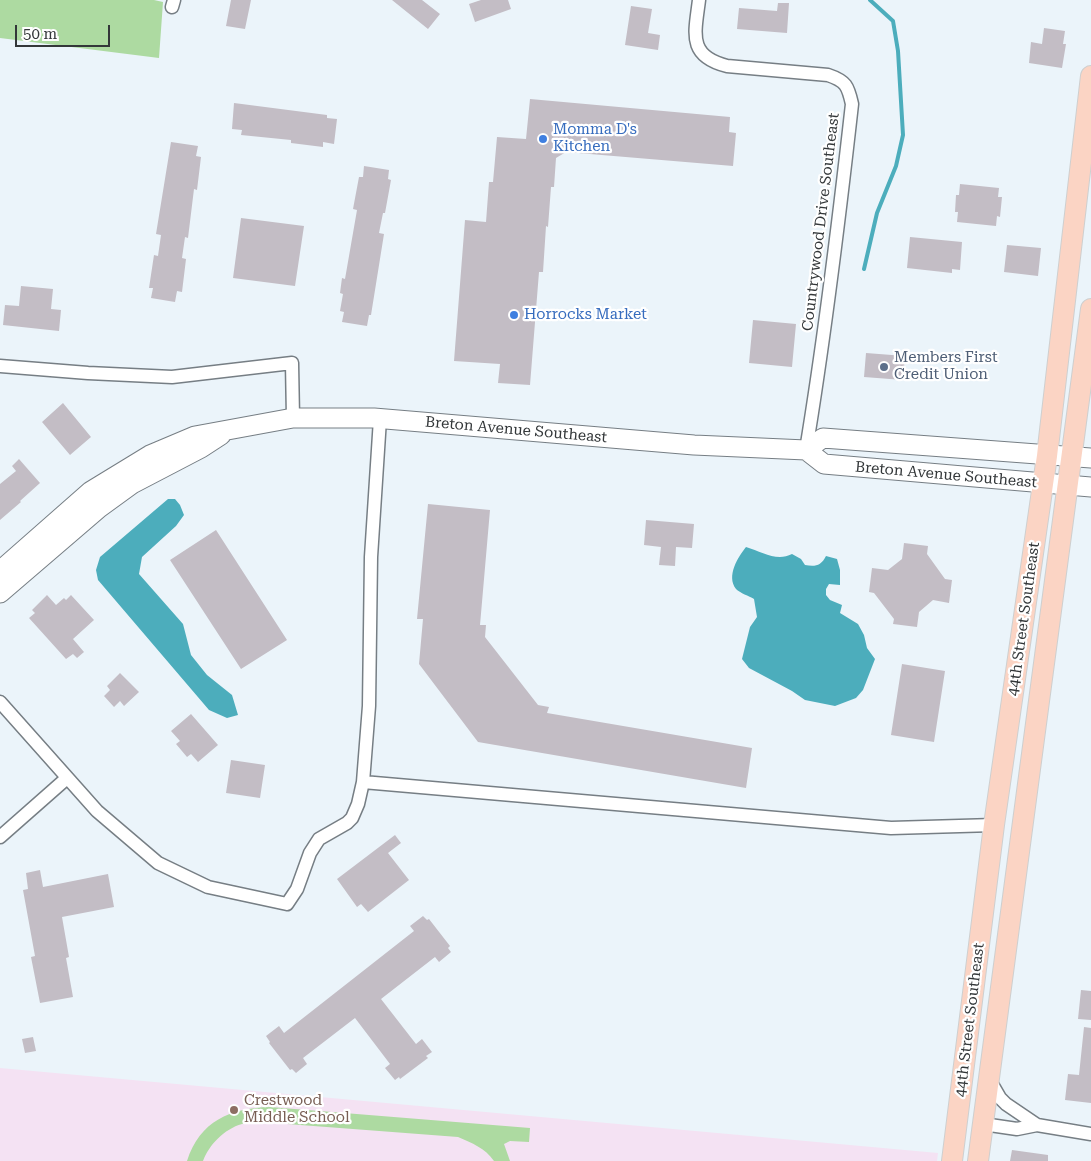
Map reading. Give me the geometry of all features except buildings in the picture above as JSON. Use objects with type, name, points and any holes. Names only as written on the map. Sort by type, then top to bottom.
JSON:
[{"type":"main road","name":"44th Street Southeast","points":[[952,1161],[994,825],[1047,456],[1086,165],[1091,76]]},
{"type":"main road","name":"44th Street Southeast","points":[[978,1161],[1068,484],[1081,458],[1091,309]]},
{"type":"main road","name":"Breton Avenue Southeast","points":[[0,571],[91,491],[169,446],[195,436],[294,418],[380,419],[694,445],[806,450],[824,464],[1091,486]]},
{"type":"main road","name":"Breton Avenue Southeast","points":[[0,593],[99,508],[132,484],[201,448],[226,431]]},
{"type":"main road","name":"Breton Avenue Southeast","points":[[806,450],[823,438],[1081,458]]},
{"type":"main road","points":[[857,467],[859,462],[872,453],[886,447],[909,444]]},
{"type":"main road","points":[[1002,768],[1011,789],[1017,797],[1027,800]]},
{"type":"main road","points":[[994,825],[1006,829],[1012,836],[1016,847],[1018,863]]},
{"type":"main road","points":[[961,1088],[975,1117],[983,1124]]},
{"type":"street","name":"Countrywood Drive Southeast","points":[[699,0],[694,36],[700,52],[713,63],[727,66],[828,75],[841,80],[849,91],[852,104],[834,253],[806,450]]},
{"type":"street","points":[[0,366],[172,377],[292,363],[294,418]]},
{"type":"street","points":[[0,702],[97,811],[158,863],[208,887],[287,904],[297,889],[310,853],[319,839],[347,823],[352,818],[358,804],[363,782],[369,706],[371,557],[380,419]]},
{"type":"street","points":[[0,837],[67,778]]},
{"type":"street","points":[[363,782],[891,828],[994,825]]},
{"type":"street","points":[[989,1079],[1000,1098],[1006,1104],[1037,1125]]},
{"type":"street","points":[[983,1124],[1017,1129],[1037,1125],[1091,1134]]},
{"type":"shaded area","name":"Crestwood Middle School","points":[[0,1068],[938,1153],[937,1161],[0,1161]]},
{"type":"green space","points":[[0,0],[154,0],[163,2],[159,58],[0,38]]},
{"type":"green space","points":[[270,1107],[530,1128],[529,1142],[510,1141],[504,1144],[510,1161],[494,1161],[482,1149],[458,1137],[261,1122],[244,1123],[235,1126],[218,1138],[209,1149],[203,1161],[187,1161],[200,1136],[218,1119],[242,1110]]},
{"type":"water","points":[[168,499],[175,499],[184,515],[176,526],[142,557],[139,574],[183,624],[191,655],[207,675],[232,695],[238,715],[227,718],[209,710],[98,580],[96,570],[100,557]]},
{"type":"water","points":[[746,547],[775,557],[792,554],[809,566],[820,564],[826,556],[837,559],[840,570],[840,585],[829,584],[826,589],[826,595],[830,600],[842,605],[840,613],[858,624],[864,635],[867,648],[875,659],[863,690],[856,698],[835,706],[805,700],[749,668],[742,659],[750,627],[757,617],[754,599],[736,589],[732,578],[734,567]]},
{"type":"waterway","points":[[864,269],[877,213],[896,166],[903,135],[898,51],[893,21],[870,0]]},
{"type":"place","name":"Momma D's Kitchen","points":[[543,139]]},
{"type":"place","name":"Horrocks Market","points":[[514,315]]},
{"type":"place","name":"Members First Credit Union","points":[[884,367]]},
{"type":"place","name":"Crestwood Middle School","points":[[234,1110]]}]
